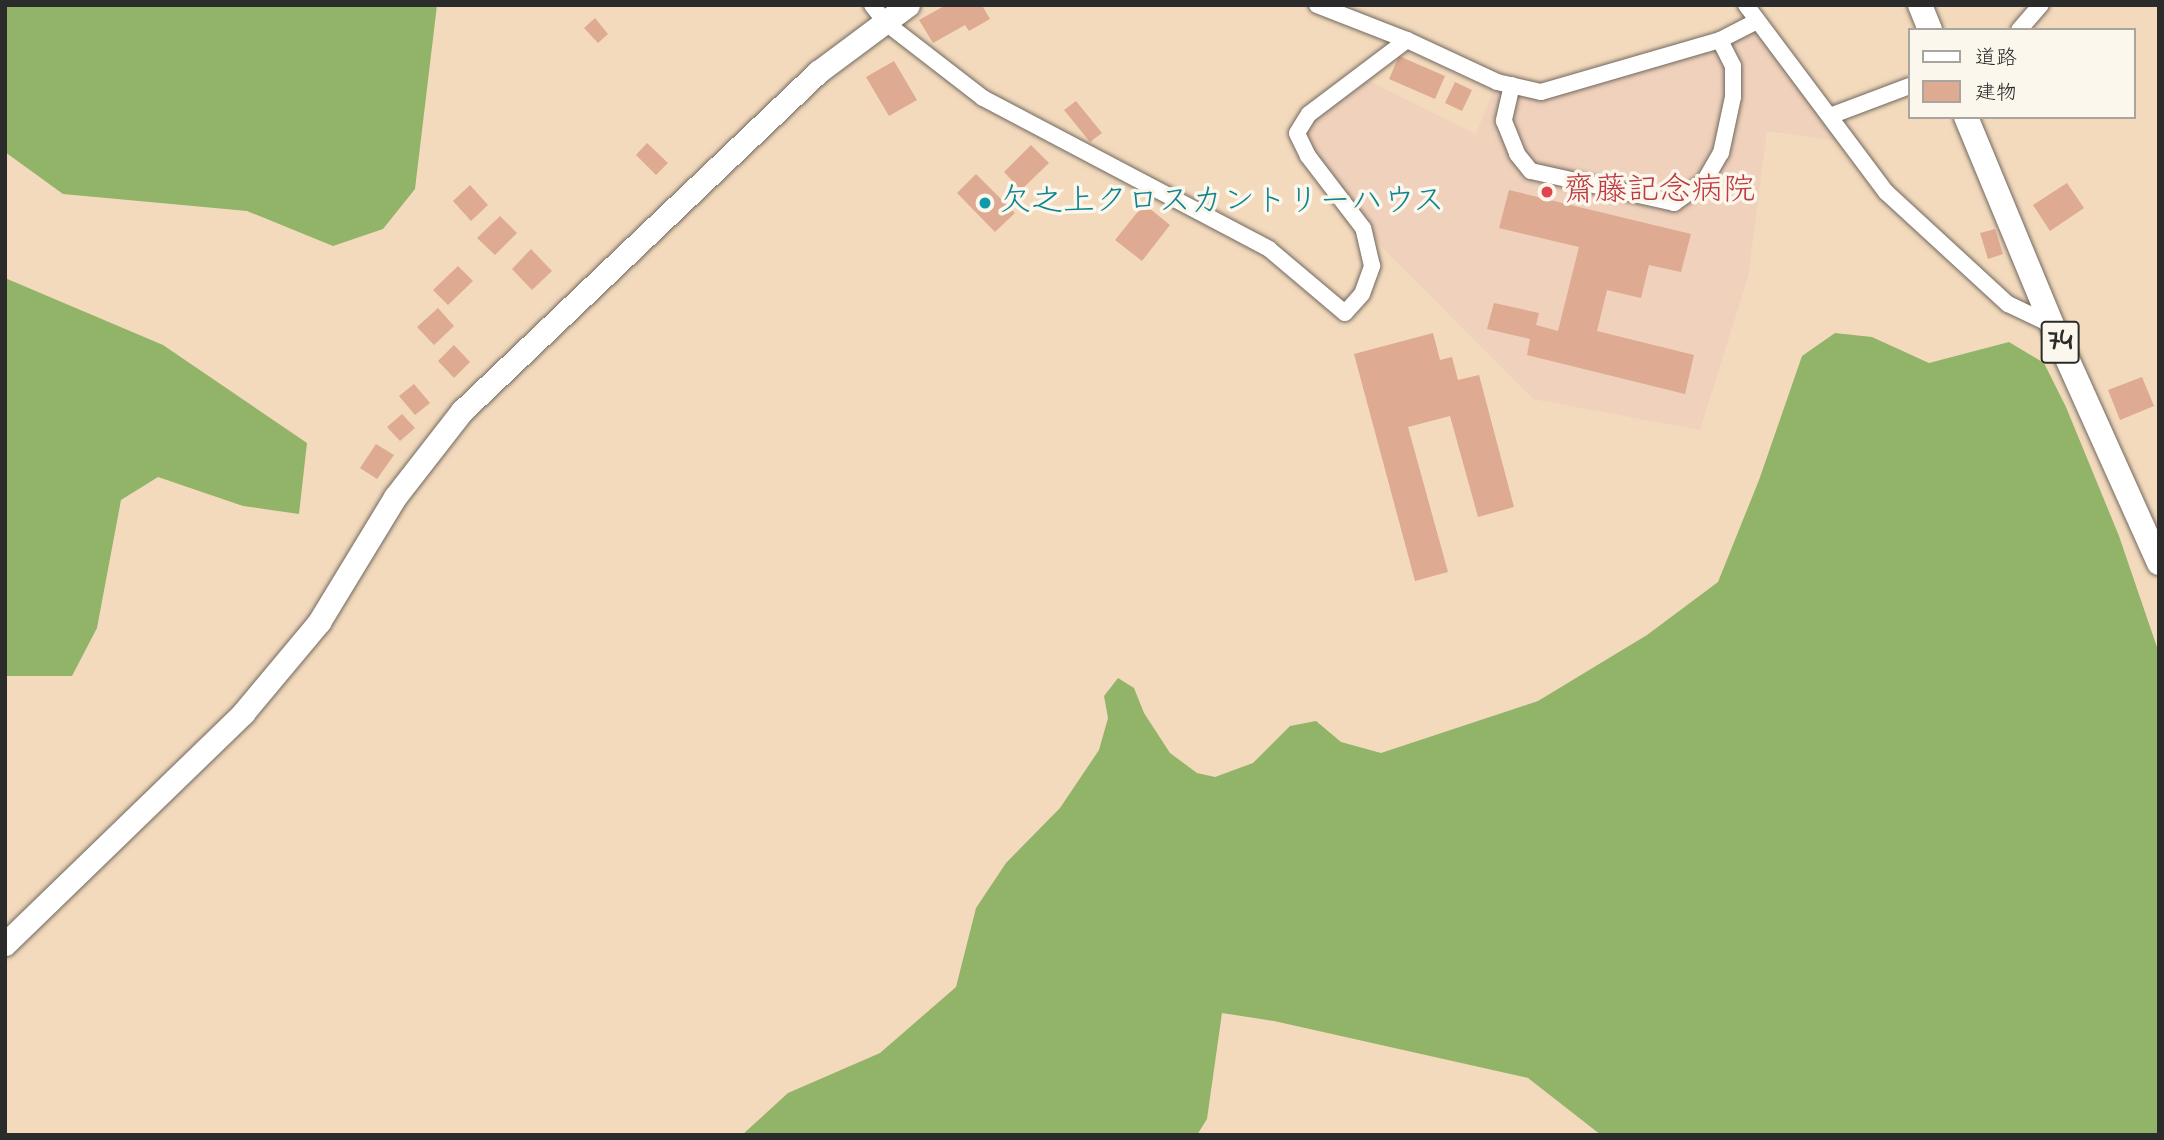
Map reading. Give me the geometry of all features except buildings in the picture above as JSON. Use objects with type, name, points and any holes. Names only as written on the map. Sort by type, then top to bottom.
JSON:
[{"type":"main road","points":[[1920,5],[1929,28]]},
{"type":"main road","name":"74","points":[[1967,119],[2052,325],[2159,564]]},
{"type":"street","points":[[5,944],[243,713],[319,622],[395,497],[462,411],[879,14],[908,5]]},
{"type":"street","points":[[1317,5],[1406,40],[1497,82],[1541,92],[1720,40],[1757,21]]},
{"type":"street","points":[[1746,5],[1886,192],[2008,304],[2052,325]]},
{"type":"street","points":[[2021,28],[2041,5]]},
{"type":"street","points":[[879,14],[983,98],[1269,249],[1345,313],[1362,294],[1372,266],[1363,228],[1308,156],[1297,133],[1309,114],[1406,40]]},
{"type":"street","points":[[1512,85],[1504,121],[1517,154],[1531,171],[1674,203],[1704,182],[1721,153],[1733,97],[1733,66],[1720,40]]},
{"type":"street","points":[[1830,116],[1909,86]]},
{"type":"shaded area","name":"齋藤記念病院","points":[[1757,21],[1848,142],[1767,131],[1748,277],[1700,430],[1533,399],[1363,228],[1297,133],[1359,76],[1476,134],[1497,82],[1541,92]]},
{"type":"green space","points":[[5,5],[437,5],[415,189],[383,229],[333,246],[247,211],[63,194],[5,152]]},
{"type":"green space","points":[[5,278],[163,345],[307,443],[299,514],[243,506],[158,477],[121,500],[97,628],[72,676],[5,676]]},
{"type":"green space","points":[[1835,333],[1872,337],[1929,363],[2009,342],[2044,363],[2066,407],[2119,536],[2159,653],[2159,1135],[1601,1135],[1528,1078],[1274,1021],[1222,1013],[1207,1119],[1197,1135],[742,1135],[788,1093],[880,1053],[956,987],[976,908],[1006,863],[1060,808],[1099,750],[1108,718],[1104,696],[1118,678],[1134,688],[1144,713],[1170,753],[1197,773],[1215,777],[1253,763],[1290,726],[1316,721],[1341,742],[1381,753],[1538,701],[1647,635],[1718,582],[1759,480],[1802,356]]},
{"type":"place","name":"齋藤記念病院","points":[[1547,192]]},
{"type":"place","name":"欠之上クロスカントリーハウス","points":[[985,203]]}]
